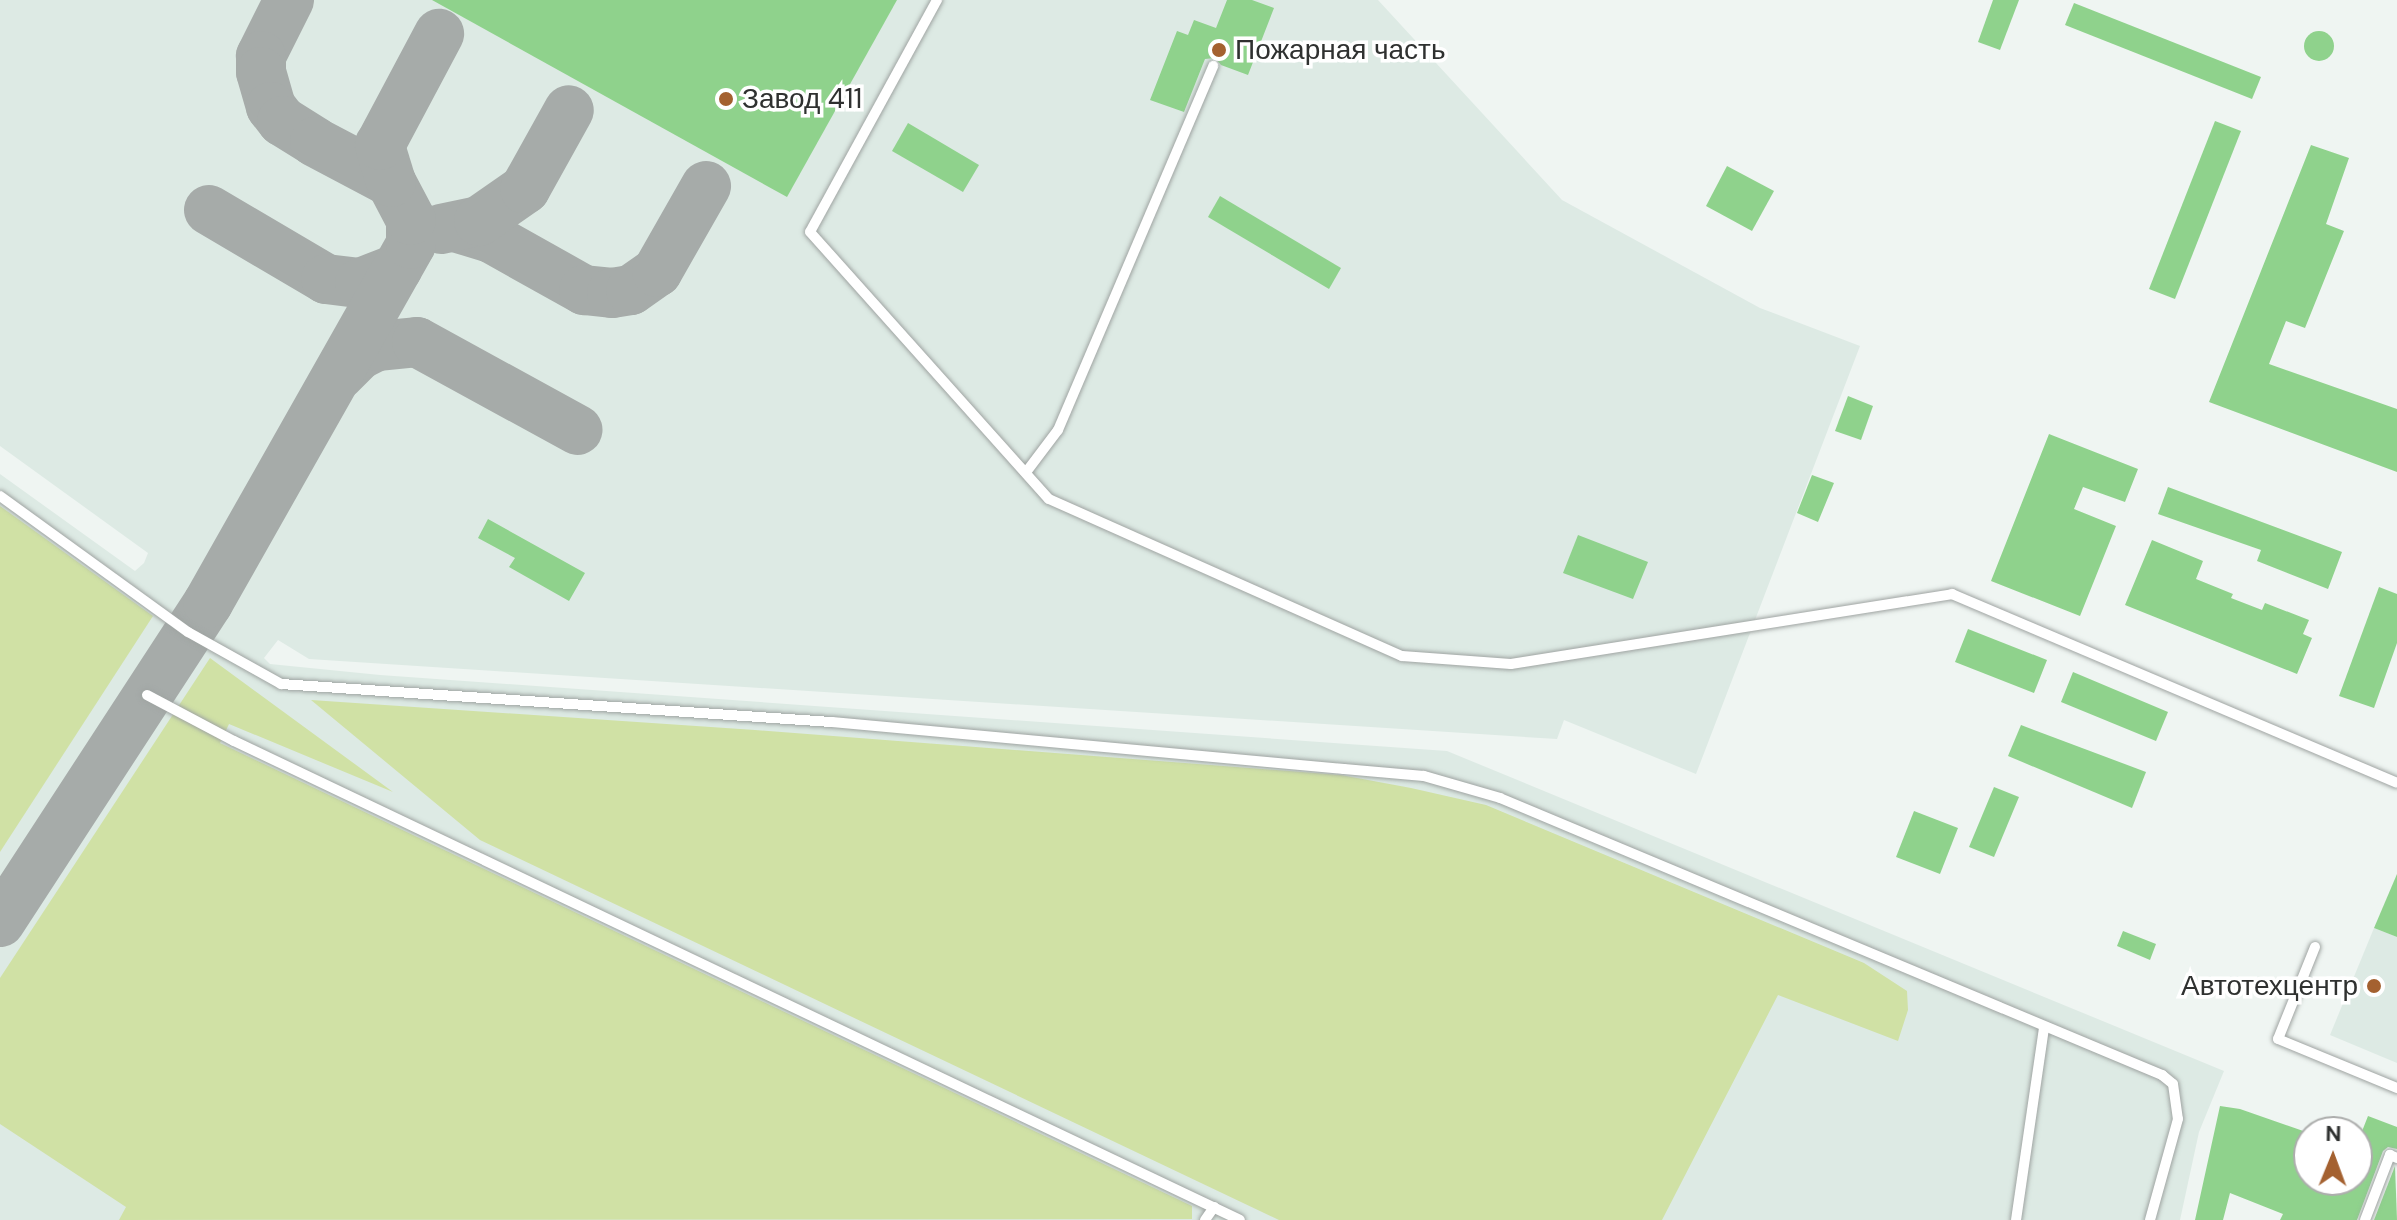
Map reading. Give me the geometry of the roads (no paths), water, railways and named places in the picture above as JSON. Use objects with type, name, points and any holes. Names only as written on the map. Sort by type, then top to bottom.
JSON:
[{"type":"lane","points":[[937,0],[810,232],[1049,499],[1402,656],[1511,664],[1952,594],[2397,783]]},
{"type":"lane","points":[[1027,471],[1058,430],[1213,66]]},
{"type":"lane","points":[[0,496],[188,632],[281,684],[832,722],[1424,776],[1472,788],[1548,815],[2162,1075],[2173,1084],[2178,1119],[2150,1220]]},
{"type":"lane","points":[[147,695],[234,741],[1240,1220]]},
{"type":"lane","points":[[2315,947],[2278,1039],[2397,1088]]},
{"type":"lane","points":[[2016,1220],[2044,1027]]},
{"type":"lane","points":[[2365,1220],[2390,1155],[2397,1158]]},
{"type":"lane","points":[[1205,1220],[1214,1207]]},
{"type":"place","name":"Пожарная часть","points":[[1219,50]]},
{"type":"place","name":"Завод 411","points":[[726,99]]},
{"type":"place","name":"Автотехцентр","points":[[2374,986]]}]
